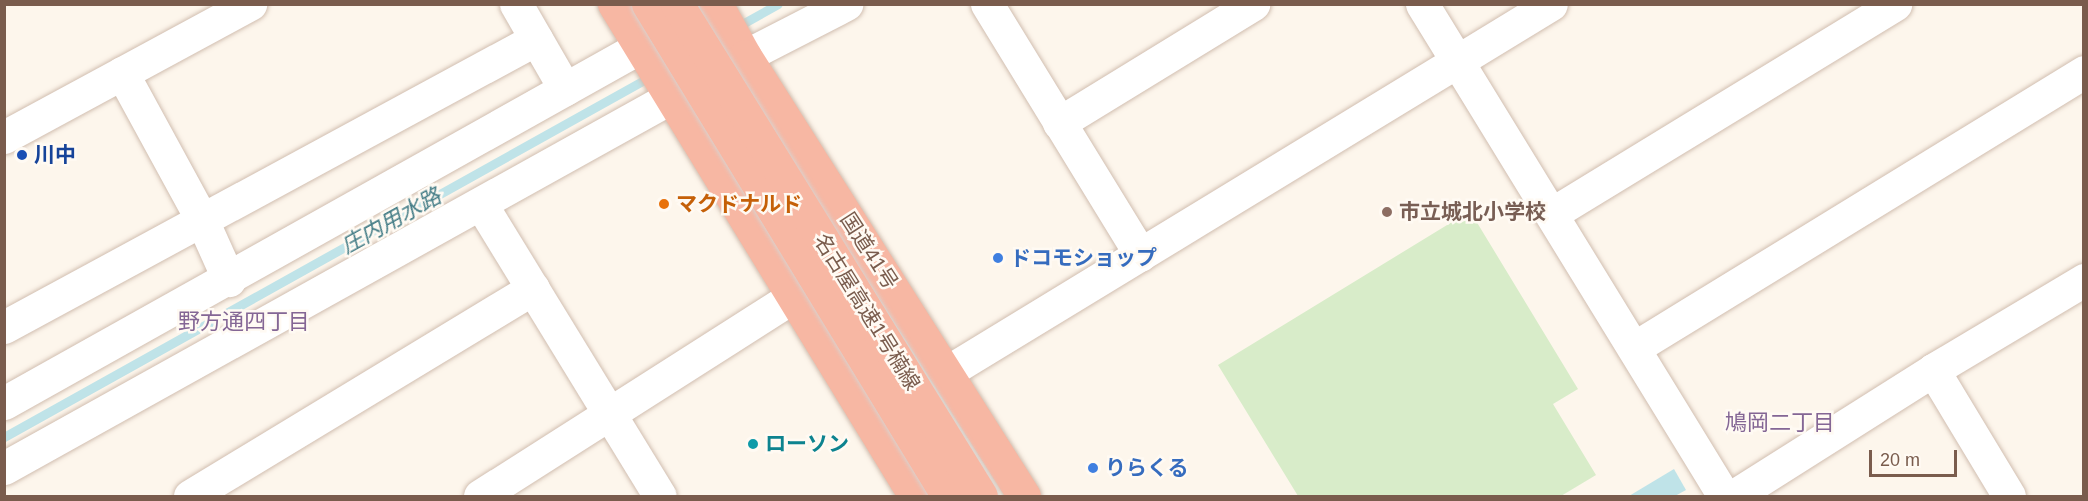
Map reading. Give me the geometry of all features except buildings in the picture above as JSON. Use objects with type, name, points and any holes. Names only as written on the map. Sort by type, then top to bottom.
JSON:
[{"type":"highway","points":[[614,4],[915,496]]},
{"type":"highway","name":"名古屋高速1号楠線","points":[[648,4],[948,496]]},
{"type":"highway","name":"名古屋高速1号楠線","points":[[677,4],[981,496]]},
{"type":"highway","name":"国道41号","points":[[715,4],[745,56],[1024,496]]},
{"type":"street","points":[[4,137],[250,4]]},
{"type":"street","points":[[516,4],[565,89]]},
{"type":"street","points":[[4,403],[229,280],[715,4]]},
{"type":"street","points":[[4,468],[482,206],[745,56],[846,4]]},
{"type":"street","points":[[987,4],[1141,255]]},
{"type":"street","points":[[1059,123],[1253,4]]},
{"type":"street","points":[[1422,4],[1554,213],[1724,496]]},
{"type":"street","points":[[947,372],[1551,4]]},
{"type":"street","points":[[1554,213],[1895,4]]},
{"type":"street","points":[[4,327],[536,39]]},
{"type":"street","points":[[1634,348],[2084,72]]},
{"type":"street","points":[[122,73],[202,220],[229,280]]},
{"type":"street","points":[[482,206],[660,496]]},
{"type":"street","points":[[1734,496],[1933,370],[2084,280]]},
{"type":"street","points":[[190,496],[533,288]]},
{"type":"street","points":[[480,496],[611,416],[794,296]]},
{"type":"street","points":[[1933,370],[2010,496]]},
{"type":"green space","points":[[1470,211],[1578,389],[1553,404],[1596,475],[1561,496],[1298,496],[1218,365]]},
{"type":"water","points":[[1674,469],[1686,490],[1675,496],[1629,496]]},
{"type":"waterway","name":"庄内用水路","points":[[735,28],[778,4]]},
{"type":"waterway","name":"庄内用水路","points":[[4,437],[653,75]]},
{"type":"place","name":"川中","points":[[22,155]]},
{"type":"place","name":"マクドナルド","points":[[664,204]]},
{"type":"place","name":"市立城北小学校","points":[[1387,212]]},
{"type":"place","name":"ドコモショップ","points":[[998,258]]},
{"type":"place","name":"ローソン","points":[[753,444]]},
{"type":"place","name":"りらくる","points":[[1093,468]]},
{"type":"district","name":"野方通四丁目","points":[[244,322]]},
{"type":"district","name":"鳩岡二丁目","points":[[1780,423]]}]
